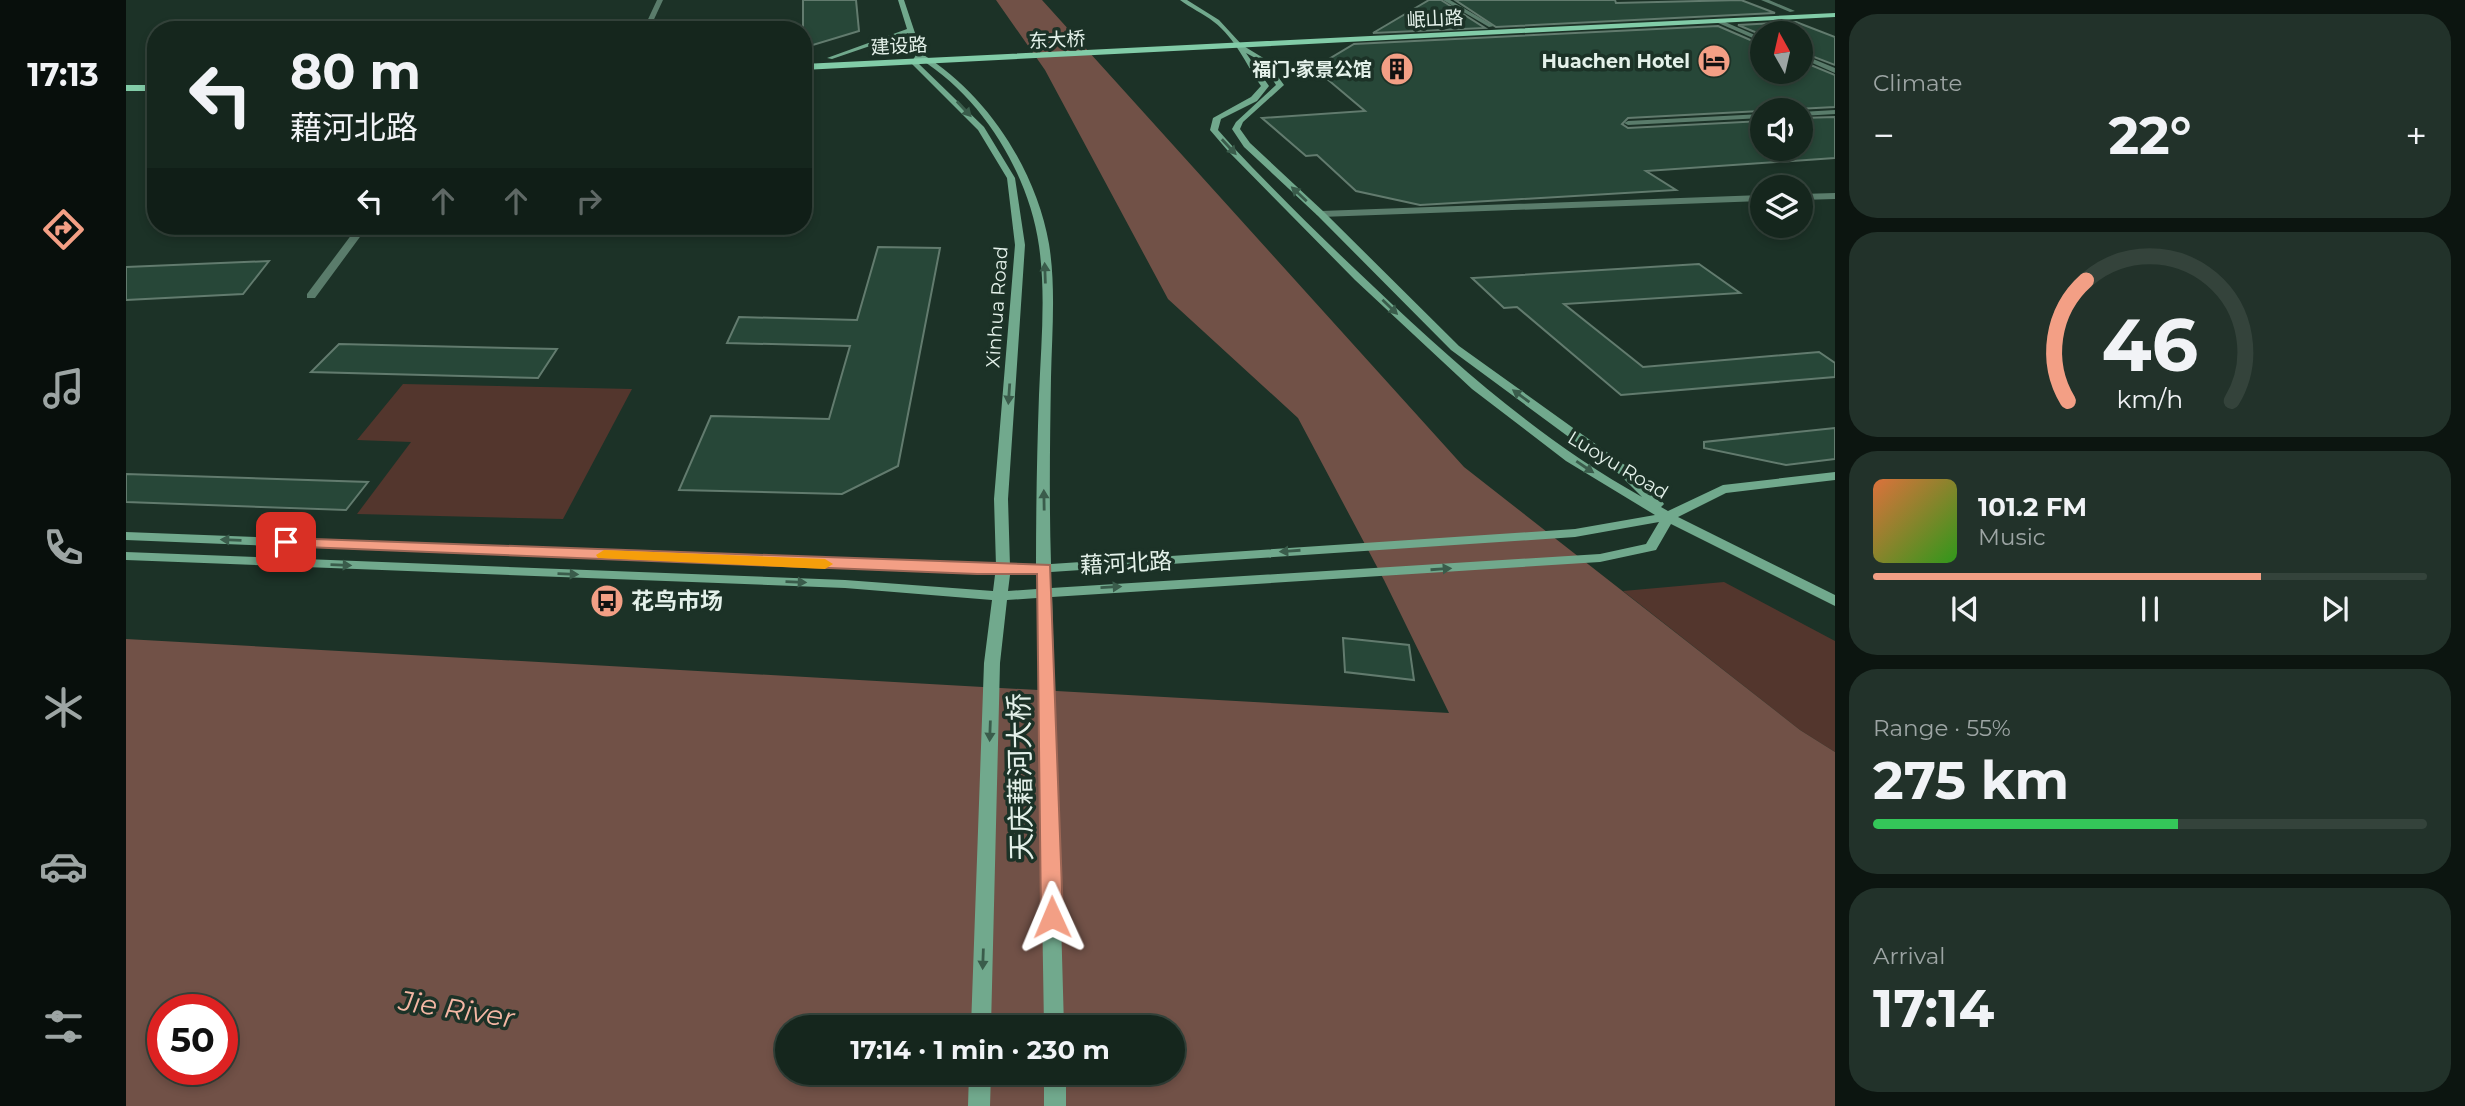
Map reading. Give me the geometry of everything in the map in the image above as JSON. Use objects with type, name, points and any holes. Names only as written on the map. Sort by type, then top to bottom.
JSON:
[{"type":"main road","points":[[901,0],[910,30],[917,40],[917,59]]},
{"type":"main road","name":"Luoyu Road","points":[[1183,0],[1217,21],[1237,42],[1263,60],[1280,85],[1272,97],[1240,118],[1236,130],[1247,145],[1321,214],[1455,348],[1624,471],[1669,516]]},
{"type":"main road","name":"岷山路","points":[[1120,52],[1491,26],[1835,9]]},
{"type":"main road","name":"岷山路","points":[[1237,42],[1835,15]]},
{"type":"main road","points":[[830,58],[910,30]]},
{"type":"main road","name":"Luoyu Road","points":[[1237,42],[1265,86],[1254,99],[1217,118],[1214,130],[1227,146],[1434,349],[1514,419],[1604,480],[1669,516]]},
{"type":"main road","name":"东大桥","points":[[995,55],[1112,45],[1237,42]]},
{"type":"main road","name":"东大桥","points":[[995,55],[1120,52]]},
{"type":"main road","name":"建设路","points":[[812,59],[917,59],[934,62],[995,55]]},
{"type":"main road","name":"建设路","points":[[812,66],[995,55]]},
{"type":"main road","name":"Xinhua Road","points":[[917,59],[981,129],[1012,178],[1020,245],[1001,499],[1003,570]]},
{"type":"main road","name":"Xinhua Road","points":[[934,62],[994,126],[1024,179],[1044,243],[1045,569]]},
{"type":"main road","points":[[126,81],[147,80]]},
{"type":"main road","points":[[126,88],[147,88]]},
{"type":"main road","name":"藉河北路","points":[[126,536],[1003,570],[1045,569],[1574,533],[1669,516],[1723,489],[1835,477]]},
{"type":"main road","points":[[1669,516],[1699,535],[1835,601]]},
{"type":"main road","name":"藉河北路","points":[[126,556],[845,584],[1001,596],[1043,590],[1600,558],[1651,547],[1669,516]]},
{"type":"main road","name":"天庆藉河大桥","points":[[1045,569],[1043,590],[1054,1015]]},
{"type":"main road","name":"天庆藉河大桥","points":[[981,1015],[992,663],[1003,570]]},
{"type":"main road","points":[[979,1106],[980,1085]]},
{"type":"main road","points":[[1055,1085],[1055,1106]]},
{"type":"street","points":[[650,21],[660,0]]},
{"type":"street","points":[[1446,0],[1491,26]]},
{"type":"street","points":[[1764,0],[1792,11]]},
{"type":"street","points":[[1718,21],[1750,35]]},
{"type":"street","points":[[1813,61],[1835,71]]},
{"type":"street","points":[[1813,113],[1835,112]]},
{"type":"street","points":[[1628,123],[1750,117]]},
{"type":"street","points":[[1813,197],[1835,196]]},
{"type":"street","points":[[1321,214],[1750,198]]},
{"type":"street","points":[[311,296],[356,235]]},
{"type":"shaded area","points":[[403,384],[632,389],[563,519],[357,514],[411,442],[357,440]]},
{"type":"shaded area","points":[[1724,582],[1835,641],[1835,752],[1800,730],[1623,591]]},
{"type":"water","name":"Jie River","points":[[996,0],[1042,0],[1464,467],[1800,730],[1835,752],[1835,1106],[126,1106],[126,639],[1449,713],[1384,580],[1298,418],[1168,299],[1045,70]]},
{"type":"building","points":[[803,0],[856,0],[859,31],[812,45],[812,21],[803,21]]},
{"type":"building","points":[[1429,0],[1441,0],[1485,28],[1373,33]]},
{"type":"building","points":[[1455,0],[1615,0],[1616,3],[1741,0],[1775,13],[1496,27]]},
{"type":"building","points":[[1750,24],[1750,30],[1738,25]]},
{"type":"building","points":[[1718,26],[1750,40],[1750,84],[1813,84],[1813,66],[1835,75],[1835,107],[1813,108],[1813,98],[1750,98],[1750,112],[1628,118],[1622,124],[1628,128],[1750,122],[1750,161],[1791,161],[1646,171],[1676,190],[1420,205],[1356,191],[1317,155],[1306,156],[1262,118],[1365,111],[1314,68],[1354,44]]},
{"type":"building","points":[[1813,29],[1835,37],[1835,65],[1813,57]]},
{"type":"building","points":[[1835,117],[1835,158],[1813,160],[1813,118]]},
{"type":"building","points":[[878,247],[940,248],[898,466],[842,494],[679,490],[711,416],[829,419],[850,346],[727,343],[739,317],[857,320]]},
{"type":"building","points":[[269,261],[243,294],[126,300],[126,267]]},
{"type":"building","points":[[1699,264],[1740,293],[1564,304],[1643,367],[1819,352],[1835,363],[1835,377],[1621,395],[1517,307],[1504,308],[1472,278]]},
{"type":"building","points":[[339,344],[557,349],[538,378],[311,372]]},
{"type":"building","points":[[1835,428],[1835,459],[1786,465],[1704,448],[1704,442]]},
{"type":"building","points":[[126,474],[368,482],[346,510],[126,502]]},
{"type":"building","points":[[1343,638],[1409,645],[1414,680],[1345,672]]},
{"type":"slow traffic","points":[[604,555],[825,564]]},
{"type":"place","name":"Huachen Hotel","points":[[1714,61]]},
{"type":"place","name":"福门·家景公馆","points":[[1397,69]]},
{"type":"place","name":"花鸟市场","points":[[607,601]]},
{"type":"route","points":[[286,542],[977,570],[1045,569],[1043,590],[1047,643],[1052,917]]}]
